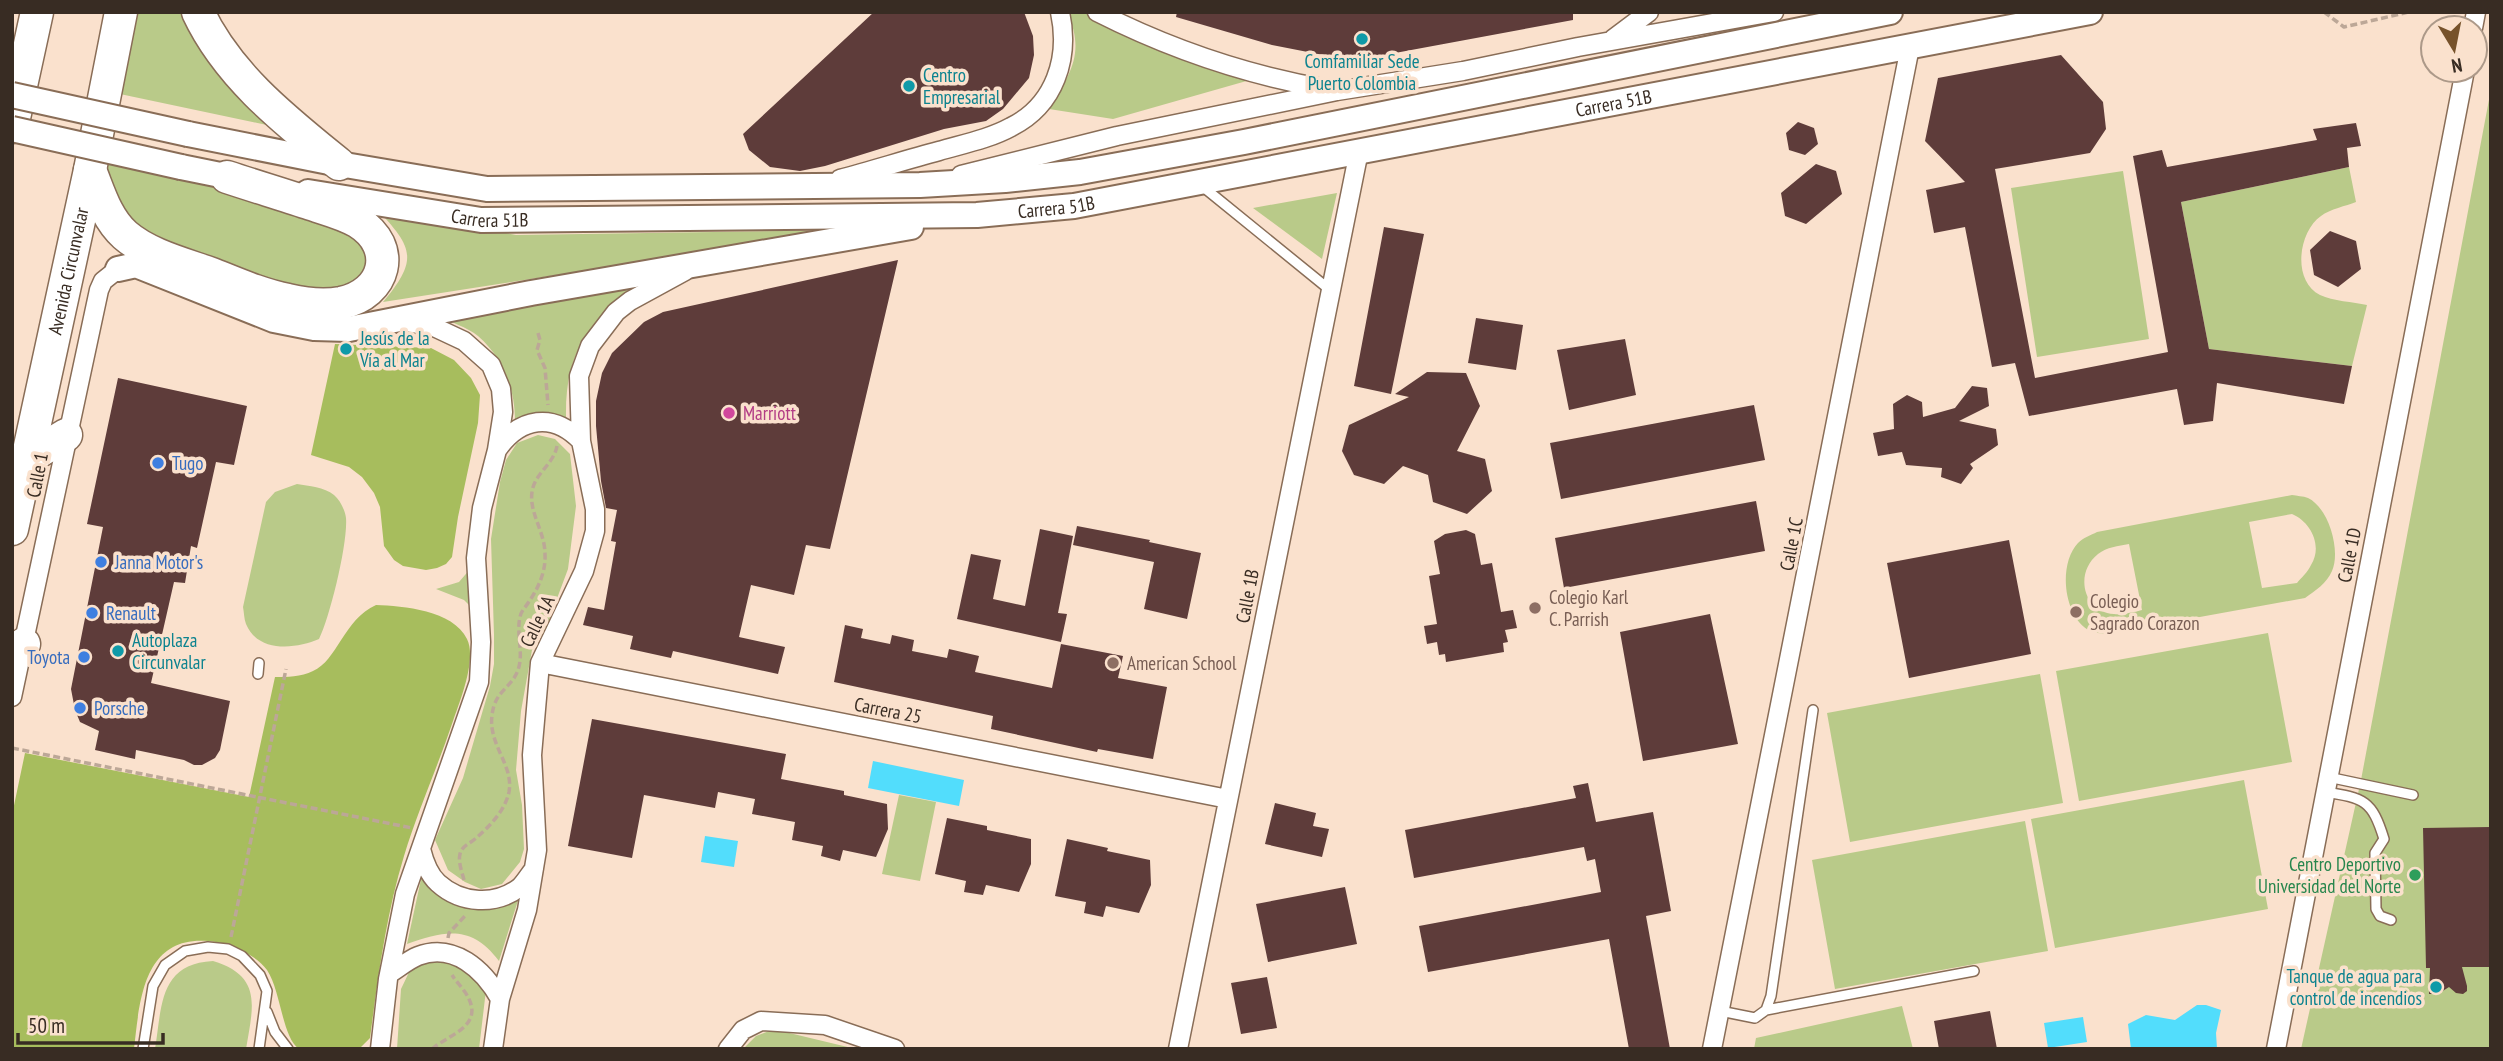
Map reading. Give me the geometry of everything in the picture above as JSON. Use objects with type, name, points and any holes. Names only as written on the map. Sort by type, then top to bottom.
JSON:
[{"type":"highway","points":[[12,128],[37,12]]},
{"type":"highway","name":"Avenida Circunvalar","points":[[12,529],[90,170],[121,12]]},
{"type":"highway","points":[[198,12],[213,40],[239,74],[296,128],[340,164]]},
{"type":"highway","points":[[90,170],[112,221],[127,237],[160,255],[266,294],[302,302],[342,303],[363,296],[376,283],[383,268],[379,247],[374,237],[358,223],[324,208],[227,177]]},
{"type":"highway","points":[[28,458],[66,435]]},
{"type":"main road","name":"Carrera 51B","points":[[12,95],[188,134],[487,189],[920,185],[1080,172],[1271,137],[1890,12]]},
{"type":"main road","name":"Carrera 51B","points":[[12,128],[227,177],[481,220],[976,215],[1074,206],[2090,12]]},
{"type":"main road","points":[[117,269],[136,265],[274,320],[314,328],[349,329],[976,215]]},
{"type":"street","points":[[820,185],[993,135],[1019,123],[1032,113],[1048,94],[1060,70],[1065,43],[1060,12]]},
{"type":"street","points":[[1097,12],[1155,40],[1226,66],[1337,91]]},
{"type":"street","points":[[1609,42],[1649,12]]},
{"type":"street","points":[[920,185],[1117,136],[1337,91],[1463,71],[1774,12]]},
{"type":"street","name":"Calle 1C","points":[[1712,1049],[1910,47]]},
{"type":"street","name":"Calle 1D","points":[[2276,1049],[2462,84]]},
{"type":"street","name":"Calle 1B","points":[[1178,1049],[1359,152]]},
{"type":"street","name":"Calle 1A","points":[[493,1049],[500,999],[527,910],[537,850],[533,755],[540,663],[584,571],[595,531],[595,509],[582,441],[579,376],[590,346],[616,312],[694,266]]},
{"type":"street","name":"Calle 1","points":[[12,697],[18,652],[99,290],[103,281],[117,269]]},
{"type":"street","points":[[376,1046],[405,894],[479,682],[481,642],[476,558],[482,508],[497,450],[503,412],[501,389],[491,365],[464,341],[432,326],[392,320]]},
{"type":"street","points":[[497,450],[506,436],[519,427],[534,422],[550,422],[562,426],[582,441]]},
{"type":"street","name":"Carrera 25","points":[[540,663],[1228,799]]},
{"type":"street","points":[[421,849],[425,866],[437,883],[471,899],[490,901],[507,895],[522,885],[534,869]]},
{"type":"street","points":[[389,974],[419,956],[445,953],[475,966],[500,999]]},
{"type":"street","points":[[728,1049],[743,1030],[761,1021],[825,1025],[895,1049]]},
{"type":"lane","points":[[1198,182],[1330,290]]},
{"type":"lane","points":[[258,674],[259,663]]},
{"type":"lane","points":[[1766,1010],[1774,975],[1813,710]]},
{"type":"lane","points":[[2327,785],[2413,795]]},
{"type":"lane","points":[[2327,785],[2357,797],[2374,811],[2384,839],[2375,853],[2376,909],[2380,916],[2391,920]]},
{"type":"lane","points":[[143,1049],[153,986],[165,965],[185,951],[208,947],[228,948],[242,956],[260,975],[267,991],[259,1049]]},
{"type":"lane","points":[[1720,1012],[1755,1018],[1766,1010],[1974,971]]},
{"type":"lane","points":[[266,1009],[275,1032],[288,1049]]},
{"type":"path","points":[[2324,12],[2344,27],[2409,12]]},
{"type":"path","points":[[432,1049],[464,1029],[470,1021],[472,1010],[469,999],[448,968],[445,953],[449,933],[467,914],[471,899],[459,855],[463,847],[497,817],[509,793],[506,766],[493,738],[492,713],[496,698],[512,682],[518,671],[520,613],[529,602],[543,573],[544,538],[533,510],[532,487],[557,450],[557,435],[550,422],[545,368],[537,350],[540,340],[538,333]]},
{"type":"path","points":[[228,948],[286,668]]},
{"type":"path","points":[[12,748],[427,831]]},
{"type":"green space","points":[[136,12],[190,12],[281,128],[120,94]]},
{"type":"green space","points":[[1067,12],[1086,12],[1148,43],[1250,80],[1113,119],[1049,109],[1073,63],[1075,40]]},
{"type":"green space","points":[[2491,89],[2491,1049],[2301,1049],[2361,780]]},
{"type":"green space","points":[[104,161],[253,194],[320,217],[371,247],[372,269],[346,290],[318,290],[267,282],[151,242],[111,201]]},
{"type":"green space","points":[[2349,167],[2356,202],[2329,211],[2313,223],[2303,244],[2301,256],[2305,279],[2320,295],[2367,305],[2352,366],[2209,349],[2181,202]]},
{"type":"green space","points":[[2123,171],[2149,339],[2037,357],[2011,188]]},
{"type":"green space","points":[[1337,193],[1322,259],[1253,208]]},
{"type":"green space","points":[[376,208],[516,235],[847,230],[383,302],[403,274],[407,253],[404,243]]},
{"type":"green space","points":[[642,282],[608,310],[584,339],[570,373],[566,418],[536,413],[515,421],[510,385],[494,354],[474,333],[438,316]]},
{"type":"green space","points":[[335,344],[431,348],[454,360],[471,378],[480,395],[478,423],[452,557],[446,564],[426,570],[403,566],[394,560],[384,546],[380,507],[362,477],[349,467],[311,455]]},
{"type":"green space","points":[[538,435],[555,439],[570,454],[576,506],[568,569],[546,628],[532,650],[521,711],[516,770],[522,805],[524,849],[520,862],[502,884],[481,889],[448,870],[435,840],[463,778],[494,664],[491,539],[500,482],[506,460],[517,443]]},
{"type":"green space","points":[[297,484],[316,487],[334,495],[343,509],[346,529],[333,598],[319,639],[300,645],[278,646],[259,640],[252,633],[245,622],[243,607],[266,502],[275,492]]},
{"type":"green space","points":[[2292,495],[2308,498],[2322,511],[2334,542],[2334,563],[2327,579],[2305,598],[2106,634],[2090,631],[2081,624],[2069,603],[2066,590],[2066,576],[2072,552],[2080,541],[2097,532]],"holes":[[[2292,514],[2310,529],[2316,550],[2314,558],[2297,583],[2262,588],[2249,522]],[[2129,544],[2142,610],[2121,614],[2103,612],[2089,599],[2085,590],[2086,571],[2101,552]]]},
{"type":"green space","points":[[471,568],[472,608],[464,600],[436,589],[459,582]]},
{"type":"green space","points":[[376,605],[426,612],[451,622],[467,639],[470,657],[460,703],[415,822],[398,878],[383,946],[370,1038],[359,1049],[299,1049],[289,1035],[276,990],[267,970],[244,951],[216,942],[192,941],[174,947],[160,957],[150,972],[139,1009],[134,1049],[12,1049],[12,815],[25,753],[249,797],[275,677],[304,674],[321,666],[356,620]]},
{"type":"green space","points":[[2268,633],[2292,762],[2079,801],[2056,671]]},
{"type":"green space","points":[[2040,674],[2063,803],[1850,842],[1827,713]]},
{"type":"green space","points":[[2244,780],[2268,909],[2055,948],[2031,819]]},
{"type":"green space","points":[[899,795],[936,802],[920,881],[882,874]]},
{"type":"green space","points":[[2025,821],[2048,951],[1835,989],[1812,860]]},
{"type":"green space","points":[[423,870],[449,894],[521,891],[499,961],[489,949],[468,936],[445,934],[407,944]]},
{"type":"green space","points":[[455,959],[486,990],[479,1049],[397,1049],[401,989],[413,964]]},
{"type":"green space","points":[[213,961],[229,967],[247,984],[252,1007],[246,1049],[155,1049],[162,1003],[173,979],[182,970],[195,964]]},
{"type":"green space","points":[[1902,1006],[1913,1049],[1754,1049],[1756,1038]]},
{"type":"green space","points":[[769,1031],[781,1031],[856,1049],[743,1049],[756,1036]]},
{"type":"water","points":[[873,761],[964,780],[959,806],[868,788]]},
{"type":"water","points":[[705,836],[738,841],[734,867],[701,862]]},
{"type":"water","points":[[2197,1005],[2221,1010],[2216,1033],[2217,1049],[2131,1049],[2128,1024],[2146,1015],[2175,1020]]},
{"type":"water","points":[[2083,1017],[2087,1042],[2048,1048],[2044,1023]]},
{"type":"building","name":"Centro Empresarial","points":[[874,12],[1024,12],[1033,36],[1034,55],[1029,78],[1003,109],[986,121],[944,129],[825,166],[800,171],[770,167],[749,150],[743,134]]},
{"type":"building","name":"Comfamiliar Sede Puerto Colombia","points":[[1177,12],[1573,12],[1573,20],[1368,58],[1318,54],[1272,45],[1176,17]]},
{"type":"building","points":[[2061,55],[2103,102],[2106,129],[2090,153],[1995,169],[2035,378],[2168,352],[2133,156],[2162,150],[2167,167],[2317,140],[2313,129],[2356,123],[2361,146],[2347,148],[2349,167],[2181,202],[2209,349],[2352,366],[2344,404],[2217,383],[2213,421],[2184,425],[2177,389],[2029,416],[2015,363],[1992,367],[1965,227],[1934,233],[1926,190],[1965,182],[1925,141],[1938,78]]},
{"type":"building","points":[[1798,122],[1814,128],[1818,144],[1805,155],[1789,150],[1786,133]]},
{"type":"building","points":[[1816,164],[1836,171],[1842,194],[1806,224],[1785,216],[1781,193]]},
{"type":"building","points":[[1384,227],[1424,234],[1391,394],[1354,386]]},
{"type":"building","points":[[2330,231],[2356,241],[2361,269],[2338,287],[2314,275],[2310,250]]},
{"type":"building","name":"Marriott","points":[[898,260],[830,549],[806,545],[794,595],[751,585],[739,637],[785,647],[778,674],[673,651],[671,658],[630,649],[633,636],[583,625],[588,607],[604,610],[616,542],[611,541],[617,510],[606,508],[596,426],[596,401],[602,373],[612,353],[644,322],[663,312]]},
{"type":"building","points":[[1476,318],[1523,325],[1516,370],[1468,363]]},
{"type":"building","points":[[1625,339],[1636,395],[1569,410],[1557,350]]},
{"type":"building","points":[[1427,372],[1466,373],[1480,406],[1457,451],[1485,459],[1492,491],[1467,514],[1433,502],[1428,475],[1403,466],[1384,484],[1354,475],[1342,451],[1349,425],[1409,397],[1395,394]]},
{"type":"building","points":[[118,378],[247,406],[234,465],[216,462],[197,548],[191,546],[185,583],[174,582],[151,683],[230,701],[220,750],[215,758],[202,765],[136,750],[135,759],[95,750],[99,731],[80,722],[75,710],[71,689],[103,527],[87,524]]},
{"type":"building","points":[[1972,386],[1987,388],[1989,406],[1959,421],[1996,429],[1998,445],[1970,464],[1973,468],[1961,484],[1941,477],[1942,468],[1906,465],[1902,452],[1878,456],[1873,433],[1894,429],[1893,404],[1907,395],[1922,402],[1923,417],[1955,408]]},
{"type":"building","points":[[1754,405],[1765,460],[1561,499],[1550,443]]},
{"type":"building","points":[[1756,501],[1765,551],[1564,588],[1555,538]]},
{"type":"building","points":[[1077,526],[1201,553],[1187,619],[1144,609],[1154,562],[1073,545]]},
{"type":"building","points":[[1040,529],[1073,536],[1058,613],[1067,614],[1061,642],[957,619],[971,554],[1001,560],[993,599],[1025,606]]},
{"type":"building","points":[[1466,530],[1475,534],[1481,565],[1492,563],[1501,612],[1513,610],[1517,628],[1505,630],[1508,642],[1503,643],[1504,652],[1446,662],[1445,654],[1439,655],[1437,642],[1427,644],[1424,626],[1437,624],[1429,576],[1440,574],[1434,541],[1445,534]]},
{"type":"building","points":[[2009,540],[2031,654],[1909,678],[1887,563]]},
{"type":"building","points":[[1710,614],[1738,744],[1643,761],[1620,632]]},
{"type":"building","points":[[845,625],[863,629],[861,638],[890,644],[892,635],[914,640],[912,651],[947,658],[949,649],[979,656],[975,672],[1052,688],[1061,644],[1123,656],[1118,678],[1167,687],[1153,759],[1098,749],[1097,752],[991,729],[993,716],[834,682]]},
{"type":"building","points":[[592,719],[786,754],[781,779],[844,791],[844,795],[887,804],[888,829],[876,857],[843,850],[840,861],[821,856],[823,846],[792,840],[795,822],[752,814],[755,799],[718,792],[715,808],[644,795],[632,858],[568,846]]},
{"type":"building","points":[[1588,783],[1596,822],[1653,812],[1671,911],[1646,916],[1670,1049],[1629,1049],[1609,939],[1428,972],[1419,926],[1601,892],[1595,859],[1587,861],[1584,847],[1414,878],[1405,830],[1576,798],[1573,786]]},
{"type":"building","points":[[1275,803],[1316,813],[1313,826],[1329,829],[1322,857],[1265,844]]},
{"type":"building","points":[[947,818],[1031,839],[1031,864],[1019,892],[986,885],[983,895],[964,892],[966,881],[935,874]]},
{"type":"building","points":[[2491,827],[2491,967],[2462,967],[2467,986],[2467,991],[2463,994],[2456,993],[2449,987],[2438,994],[2429,994],[2423,828]]},
{"type":"building","points":[[1067,839],[1150,860],[1151,885],[1139,913],[1106,906],[1103,917],[1084,913],[1086,902],[1055,896]]},
{"type":"building","points":[[1345,887],[1357,944],[1268,962],[1256,904]]},
{"type":"building","points":[[1267,977],[1277,1028],[1241,1034],[1231,983]]},
{"type":"building","points":[[1990,1011],[1997,1049],[1939,1049],[1934,1021]]},
{"type":"place","name":"Comfamiliar Sede Puerto Colombia","points":[[1362,39]]},
{"type":"place","name":"Centro Empresarial","points":[[909,86]]},
{"type":"place","name":"Jesús de la Vía al Mar","points":[[346,349]]},
{"type":"place","name":"Marriott","points":[[729,413]]},
{"type":"place","name":"Tugo","points":[[158,463]]},
{"type":"place","name":"Janna Motor's","points":[[101,562]]},
{"type":"place","name":"Colegio Karl C. Parrish","points":[[1535,608]]},
{"type":"place","name":"Colegio Sagrado Corazon","points":[[2076,612]]},
{"type":"place","name":"Renault","points":[[92,613]]},
{"type":"place","name":"Autoplaza Circunvalar","points":[[118,651]]},
{"type":"place","name":"Toyota","points":[[84,657]]},
{"type":"place","name":"American School","points":[[1113,663]]},
{"type":"place","name":"Porsche","points":[[80,708]]},
{"type":"place","name":"Centro Deportivo Universidad del Norte","points":[[2415,875]]},
{"type":"place","name":"Tanque de agua para control de incendios","points":[[2436,987]]}]
